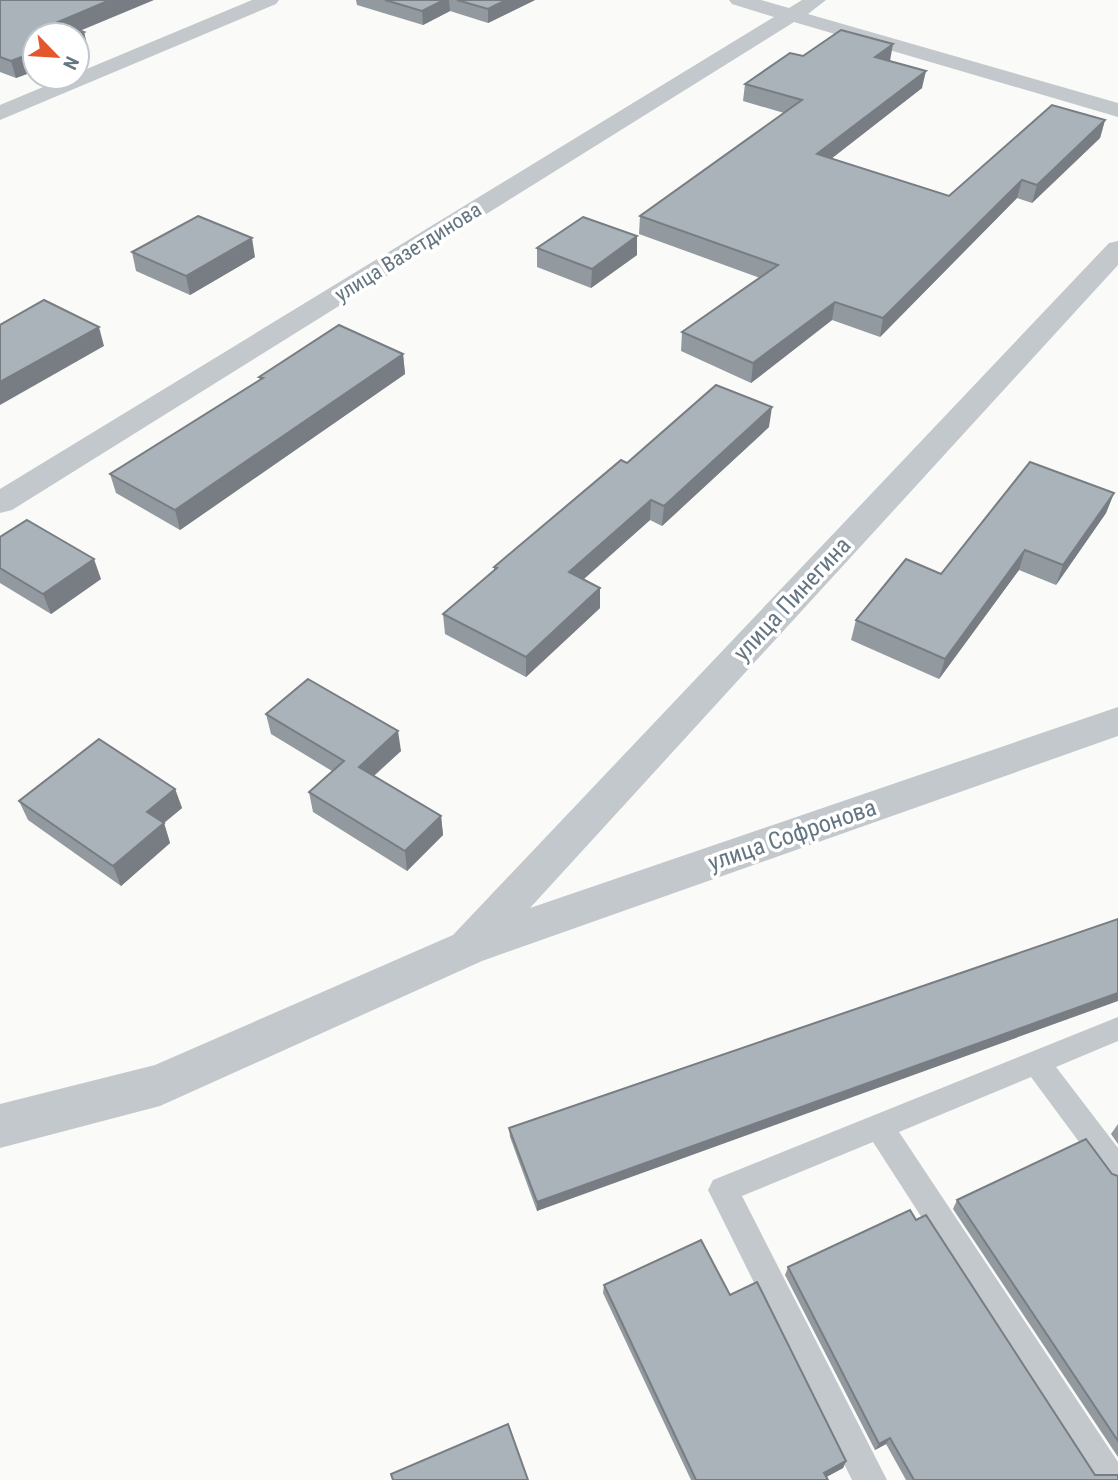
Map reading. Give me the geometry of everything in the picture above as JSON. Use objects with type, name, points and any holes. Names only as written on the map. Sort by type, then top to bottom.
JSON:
[{"type":"street","points":[[0,113],[269,0]]},
{"type":"street","points":[[738,0],[1118,110]]},
{"type":"street","name":"улица Вазетдинова","points":[[0,503],[816,0]]},
{"type":"street","name":"улица Пинегина","points":[[467,948],[1118,249]]},
{"type":"street","name":"улица Софронова","points":[[0,1126],[160,1085],[467,948],[1118,721]]},
{"type":"lane","points":[[870,1480],[723,1190],[1118,1029]]},
{"type":"lane","points":[[1036,1063],[1118,1171]]},
{"type":"lane","points":[[879,1126],[1110,1480]]},
{"type":"building","points":[[0,0],[110,0],[60,21],[21,21],[21,57],[11,61],[0,57]]},
{"type":"building","points":[[385,0],[444,0],[422,11]]},
{"type":"building","points":[[457,0],[506,0],[488,9]]},
{"type":"building","points":[[841,30],[893,44],[875,57],[926,71],[817,154],[949,196],[1052,105],[1105,120],[1037,185],[1022,180],[883,318],[835,302],[753,363],[682,332],[778,265],[640,216],[802,100],[745,84],[790,53],[803,56]]},
{"type":"building","points":[[198,216],[252,238],[186,276],[132,252]]},
{"type":"building","points":[[583,217],[637,236],[592,269],[537,248]]},
{"type":"building","points":[[44,300],[99,327],[0,382],[0,325]]},
{"type":"building","points":[[339,325],[403,354],[175,510],[110,474],[263,378],[259,377]]},
{"type":"building","points":[[716,385],[772,407],[664,506],[651,500],[569,572],[600,588],[526,657],[443,614],[497,568],[494,567],[621,460],[627,463]]},
{"type":"building","points":[[1030,462],[1114,493],[1063,565],[1025,550],[945,659],[856,620],[906,559],[941,574]]},
{"type":"building","points":[[27,520],[94,559],[43,594],[0,568],[0,537]]},
{"type":"building","points":[[308,679],[398,731],[359,767],[441,816],[405,851],[309,792],[344,761],[266,714]]},
{"type":"building","points":[[99,739],[175,789],[147,812],[164,823],[113,866],[19,801]]},
{"type":"building","points":[[1118,919],[1118,993],[537,1202],[509,1128]]},
{"type":"building","points":[[1086,1139],[1112,1174],[1118,1176],[1118,1441],[957,1200]]},
{"type":"building","points":[[910,1210],[916,1220],[926,1215],[1095,1475],[1118,1475],[1118,1480],[914,1480],[890,1438],[879,1444],[788,1267]]},
{"type":"building","points":[[701,1240],[730,1295],[757,1282],[846,1461],[824,1473],[828,1480],[696,1480],[604,1285]]},
{"type":"building","points":[[508,1424],[528,1480],[393,1480],[391,1474]]}]
